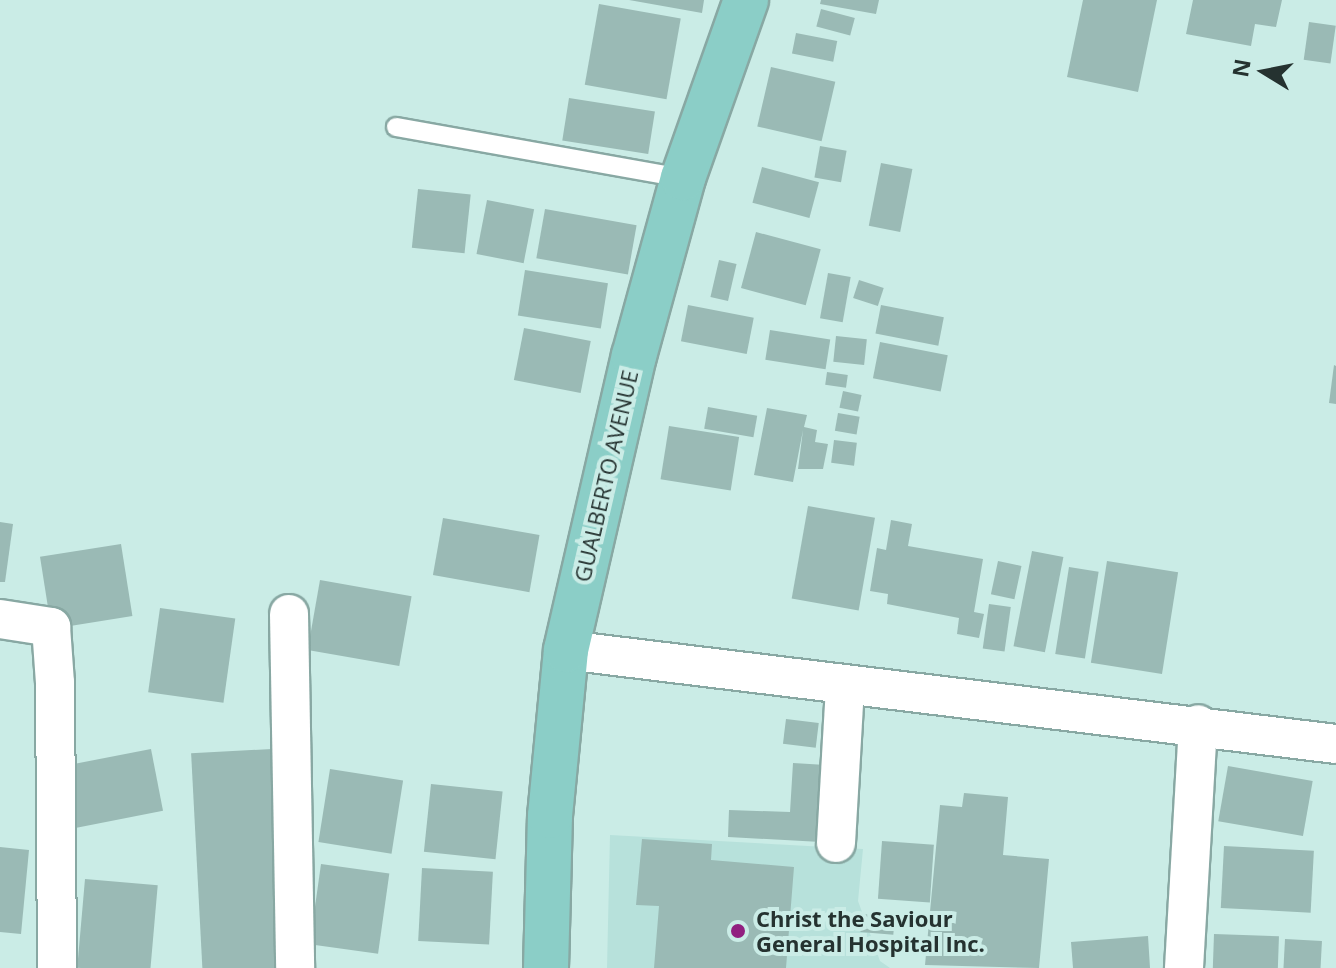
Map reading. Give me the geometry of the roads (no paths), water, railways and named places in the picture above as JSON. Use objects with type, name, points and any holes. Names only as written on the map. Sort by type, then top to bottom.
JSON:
[{"type":"main road","name":"GUALBERTO AVENUE","points":[[546,968],[550,816],[566,650],[634,356],[683,178],[746,0]]},
{"type":"street","points":[[289,614],[295,968]]},
{"type":"street","points":[[0,619],[51,627],[55,683],[57,968]]},
{"type":"street","points":[[566,650],[845,686],[1198,724],[1336,744]]},
{"type":"street","points":[[836,843],[845,686]]},
{"type":"street","points":[[1184,968],[1198,724]]},
{"type":"lane","points":[[396,127],[683,178]]},
{"type":"place","name":"Christ the Saviour General Hospital Inc.","points":[[738,931]]}]
